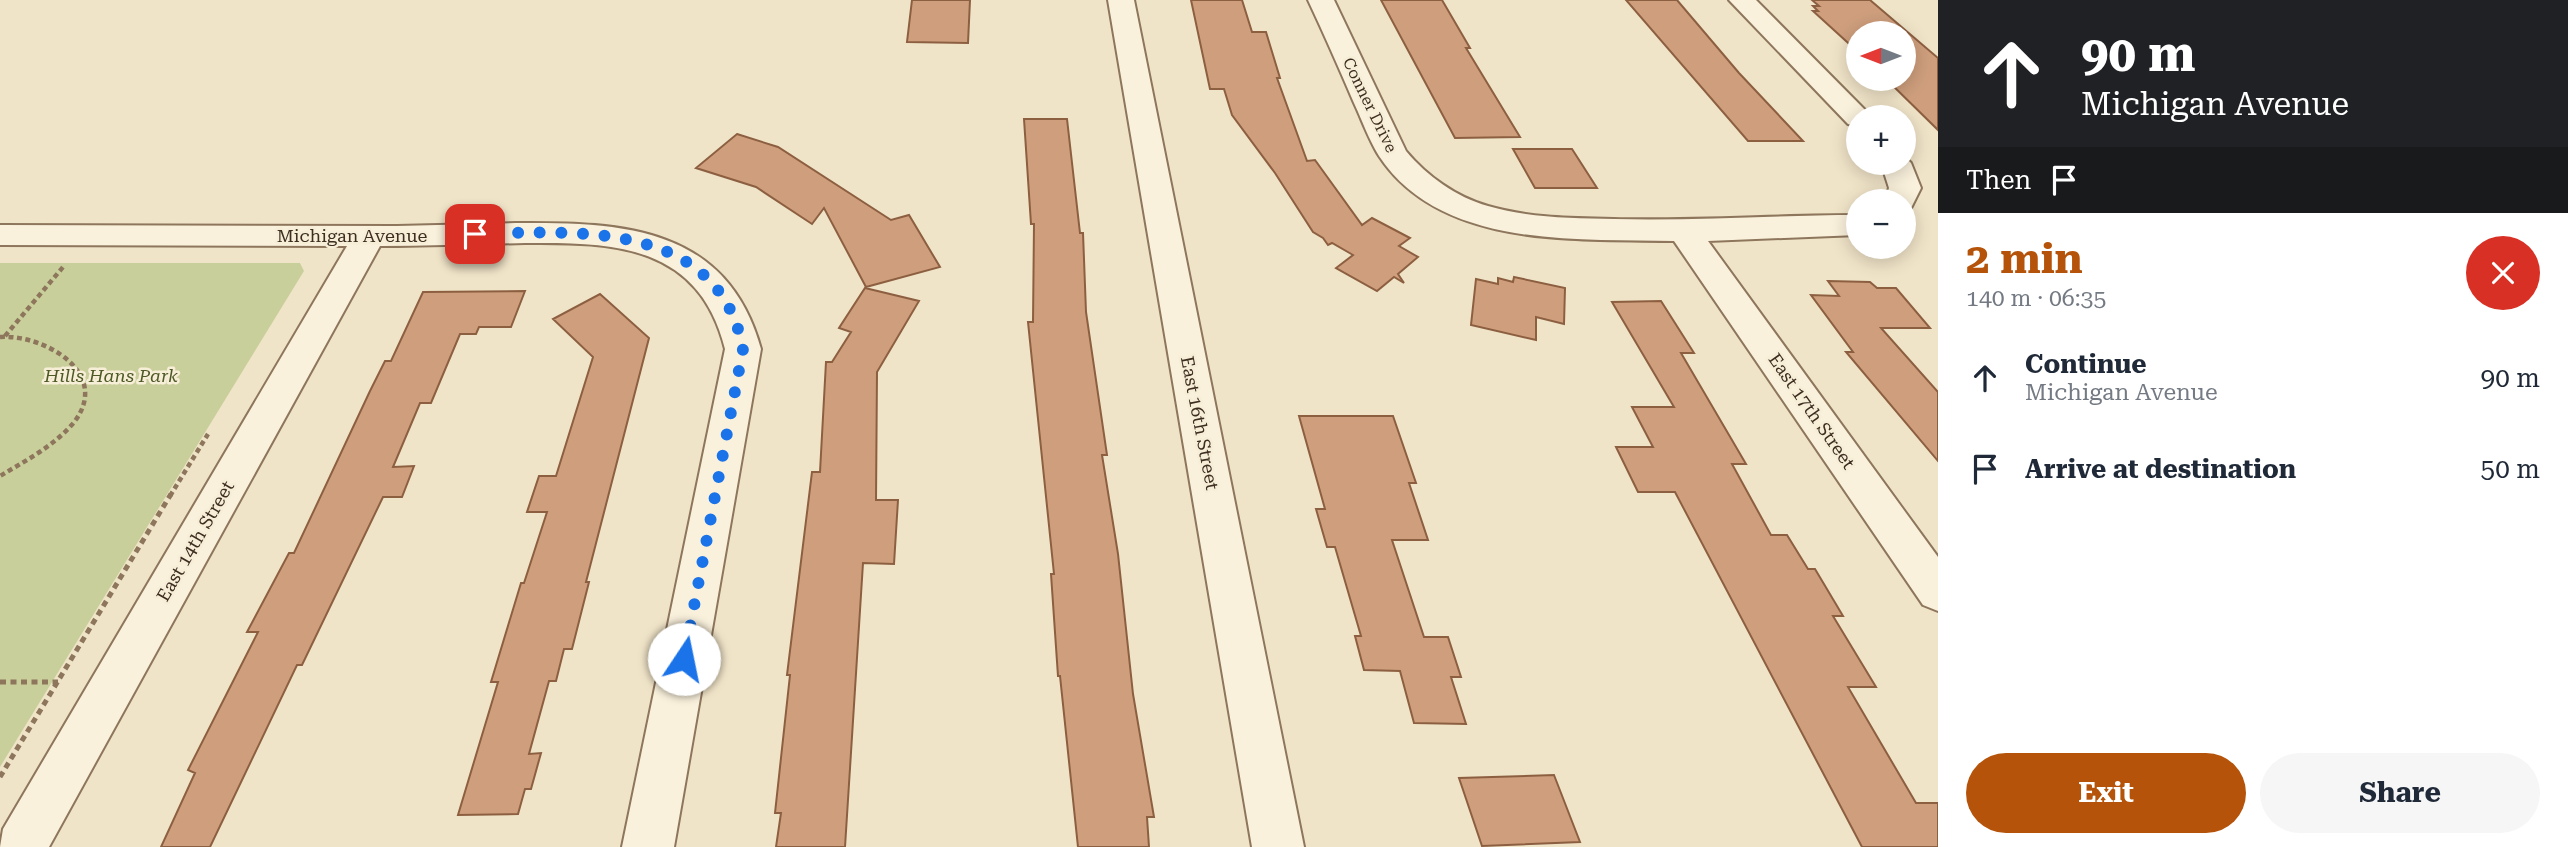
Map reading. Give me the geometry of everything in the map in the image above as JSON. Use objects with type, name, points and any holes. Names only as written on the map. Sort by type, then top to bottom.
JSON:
[{"type":"street","name":"East 16th Street","points":[[1121,0],[1278,847]]},
{"type":"street","name":"Conner Drive","points":[[1321,0],[1392,153],[1408,173],[1436,195],[1477,214],[1542,228],[1684,231],[1846,226]]},
{"type":"street","points":[[1742,0],[1846,106]]},
{"type":"street","name":"East 17th Street","points":[[1684,231],[1938,592]]},
{"type":"street","name":"Michigan Avenue","points":[[0,235],[370,235],[526,232],[612,235],[643,242],[672,254],[696,269],[730,307],[743,349],[648,847]]},
{"type":"street","name":"East 14th Street","points":[[21,847],[370,235]]},
{"type":"path","points":[[0,476],[66,432],[84,403],[86,390],[81,376],[66,356],[43,345],[3,337],[69,260]]},
{"type":"path","points":[[0,777],[215,423]]},
{"type":"path","points":[[0,682],[58,682]]},
{"type":"green space","name":"Hills Hans Park","points":[[0,263],[300,263],[304,271],[0,767]]},
{"type":"building","points":[[912,0],[970,0],[968,43],[907,42]]},
{"type":"building","points":[[1191,0],[1242,0],[1252,32],[1266,32],[1280,78],[1277,78],[1307,161],[1315,160],[1362,225],[1372,218],[1410,238],[1399,246],[1418,257],[1398,274],[1404,283],[1394,277],[1377,291],[1336,268],[1353,255],[1332,243],[1328,245],[1313,232],[1275,173],[1232,115],[1224,89],[1210,89]]},
{"type":"building","points":[[1381,0],[1442,0],[1470,48],[1466,48],[1520,137],[1455,138]]},
{"type":"building","points":[[1626,0],[1677,0],[1739,73],[1803,141],[1748,141]]},
{"type":"building","points":[[1812,0],[1870,0],[1895,21],[1846,21],[1846,41],[1813,11],[1818,11],[1813,6],[1819,6]]},
{"type":"building","points":[[1916,39],[1938,58],[1938,130],[1916,108],[1916,105],[1913,105],[1898,91],[1916,91]]},
{"type":"building","points":[[1024,119],[1067,119],[1080,233],[1083,233],[1086,312],[1107,455],[1102,455],[1118,554],[1133,694],[1154,817],[1147,817],[1149,847],[1078,847],[1058,676],[1051,574],[1054,574],[1028,322],[1033,322],[1034,224],[1031,224]]},
{"type":"building","points":[[737,134],[778,147],[891,220],[909,215],[940,267],[866,287],[824,208],[812,224],[756,187],[696,168]]},
{"type":"building","points":[[1513,149],[1572,149],[1597,188],[1535,188]]},
{"type":"building","points":[[1514,277],[1565,288],[1564,324],[1536,317],[1536,340],[1471,325],[1476,279],[1498,284],[1498,278],[1513,282]]},
{"type":"building","points":[[1828,281],[1870,282],[1877,288],[1896,288],[1930,328],[1881,328],[1938,392],[1938,461],[1846,352],[1853,352],[1811,295],[1839,296]]},
{"type":"building","points":[[865,288],[919,301],[877,372],[876,500],[898,500],[894,564],[863,563],[845,847],[776,847],[781,813],[775,813],[790,675],[787,675],[812,472],[820,472],[826,362],[832,362],[851,332],[839,328]]},
{"type":"building","points":[[525,291],[511,327],[479,327],[476,334],[460,334],[431,403],[420,403],[393,467],[414,466],[402,497],[383,497],[302,665],[297,665],[210,847],[161,847],[195,773],[188,770],[258,632],[247,632],[289,553],[294,553],[370,391],[385,361],[391,361],[423,292]]},
{"type":"building","points":[[600,294],[649,338],[586,582],[589,582],[572,649],[564,649],[556,681],[549,681],[529,754],[541,753],[531,789],[525,789],[518,814],[458,815],[498,682],[491,682],[521,583],[524,583],[547,512],[527,512],[539,476],[556,476],[593,357],[553,319]]},
{"type":"building","points":[[1661,301],[1694,353],[1681,353],[1746,464],[1732,464],[1771,535],[1787,535],[1808,569],[1815,569],[1843,616],[1833,616],[1876,687],[1848,687],[1916,803],[1938,803],[1938,847],[1862,847],[1675,492],[1638,492],[1616,447],[1653,447],[1632,407],[1674,407],[1612,302]]},
{"type":"building","points":[[1299,416],[1393,416],[1416,483],[1409,483],[1428,540],[1392,540],[1424,637],[1448,637],[1461,677],[1451,677],[1466,724],[1414,723],[1400,671],[1364,670],[1355,636],[1361,636],[1335,547],[1327,547],[1316,509],[1325,509]]},
{"type":"building","points":[[1554,775],[1580,842],[1482,846],[1459,778]]},
{"type":"route","points":[[475,234],[580,233],[612,235],[643,242],[672,254],[696,269],[730,307],[743,349],[684,659]]}]
